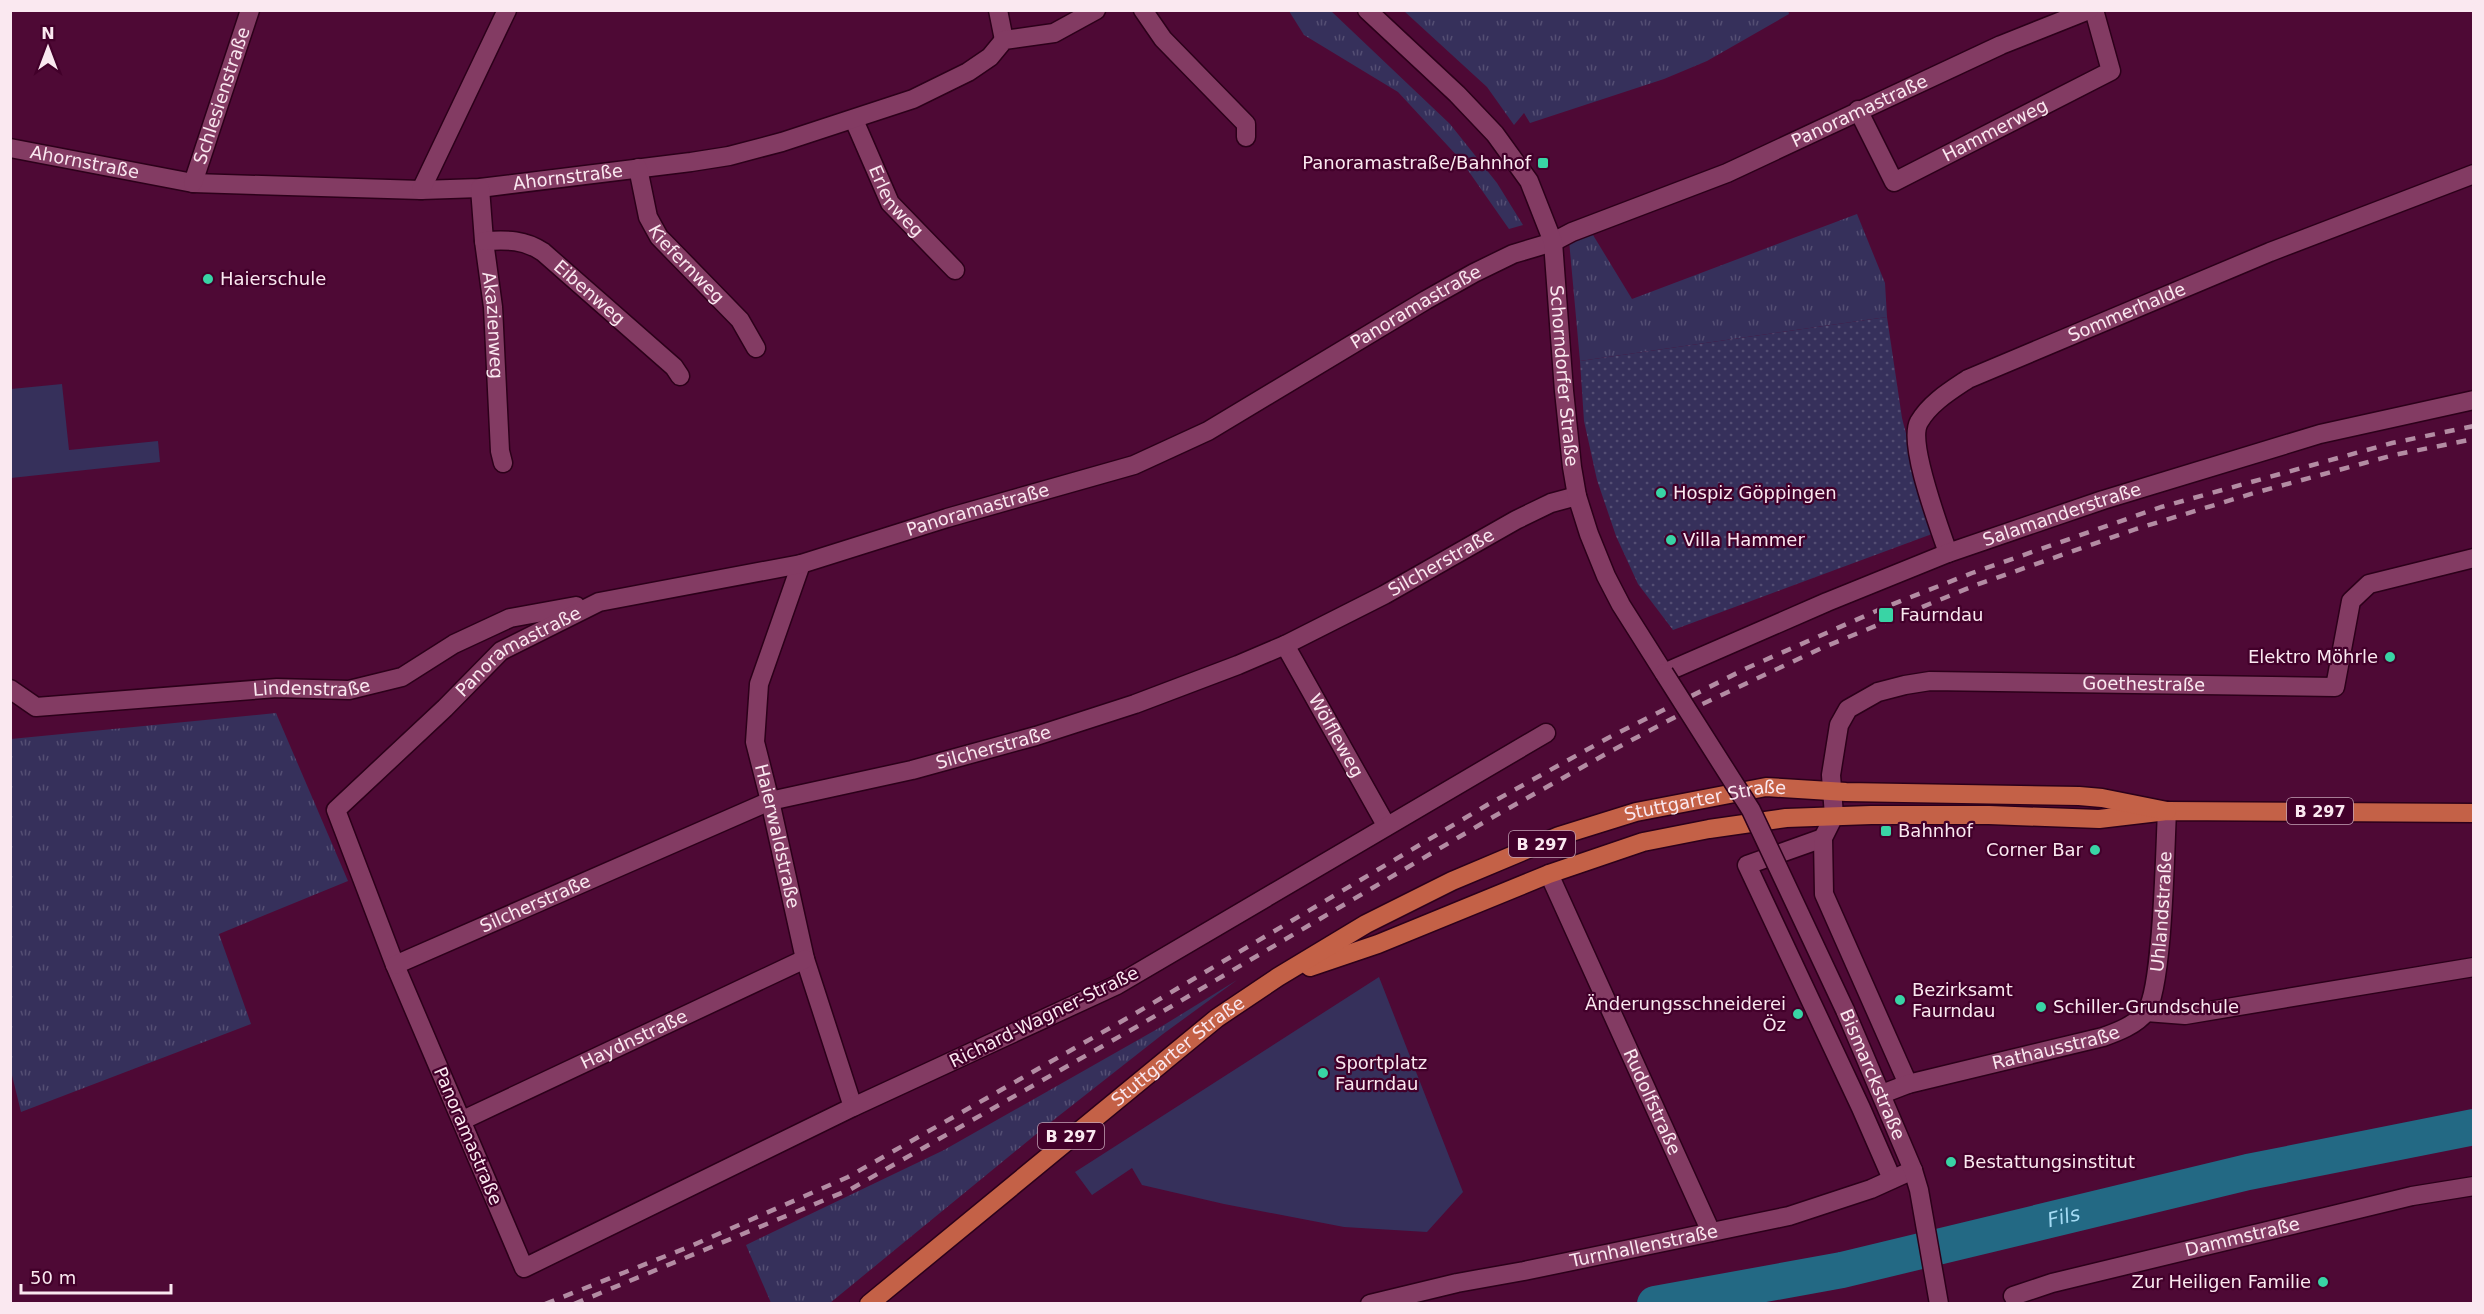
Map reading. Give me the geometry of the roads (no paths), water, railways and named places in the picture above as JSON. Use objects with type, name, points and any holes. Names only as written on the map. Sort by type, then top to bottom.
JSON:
[{"type":"main road","name":"Stuttgarter Straße","points":[[869,1304],[1217,1018],[1278,977],[1366,924],[1452,881],[1559,836],[1636,812],[1766,787],[1831,791],[2079,796],[2102,798],[2167,811]]},
{"type":"main road","name":"Stuttgarter Straße","points":[[1278,977],[1378,944],[1549,874],[1643,842],[1786,818],[1977,815],[2099,819],[2167,811],[2474,813]]},
{"type":"street","name":"Schlesienstraße","points":[[193,183],[250,10]]},
{"type":"street","points":[[421,190],[507,10]]},
{"type":"street","points":[[998,10],[1004,40],[1054,33],[1096,10]]},
{"type":"street","points":[[1143,10],[1163,39],[1246,124],[1246,137]]},
{"type":"street","name":"Schorndorfer Straße","points":[[1367,10],[1457,94],[1512,155],[1529,181],[1553,242],[1564,391],[1577,496],[1589,534],[1621,605],[1726,771]]},
{"type":"street","name":"Panoramastraße","points":[[524,1268],[463,1120],[395,965],[336,810],[445,708],[501,651],[599,602],[801,564],[947,518],[1134,465],[1208,431],[1464,279],[1512,254],[1553,242],[1572,232],[1727,173],[2001,45],[2089,10]]},
{"type":"street","name":"Hammerweg","points":[[1858,110],[1894,182],[2111,71],[2094,10]]},
{"type":"street","name":"Ahornstraße","points":[[10,148],[193,183],[421,190],[480,188],[729,156],[854,120],[913,99],[968,72],[990,57],[1004,40]]},
{"type":"street","name":"Erlenweg","points":[[854,120],[890,203],[955,270]]},
{"type":"street","name":"Kiefernweg","points":[[638,168],[648,216],[659,237],[740,320],[756,348]]},
{"type":"street","name":"Sommerhalde","points":[[1948,553],[1916,443],[1918,424],[1939,399],[1976,376],[2270,252],[2474,174]]},
{"type":"street","name":"Akazienweg","points":[[480,188],[493,307],[500,451],[503,463]]},
{"type":"street","name":"Eibenweg","points":[[484,241],[516,240],[531,244],[674,367],[680,376]]},
{"type":"street","name":"Salamanderstraße","points":[[1664,673],[1827,602],[1948,553],[2219,463],[2320,434],[2474,400]]},
{"type":"street","name":"Silcherstraße","points":[[395,965],[770,801],[912,770],[1036,736],[1135,704],[1285,645],[1384,595],[1528,514],[1551,503],[1577,496]]},
{"type":"street","name":"Goethestraße","points":[[1834,816],[1830,780],[1839,725],[1848,709],[1878,692],[1930,681],[2335,687],[2351,601],[2357,595],[2369,584],[2474,558]]},
{"type":"street","name":"Haierwaldstraße","points":[[801,564],[759,684],[755,742],[805,959],[853,1107]]},
{"type":"street","name":"Lindenstraße","points":[[10,689],[36,707],[277,688],[349,690],[402,677],[454,644],[510,618],[599,602]]},
{"type":"street","name":"Wölfleweg","points":[[1285,645],[1386,825]]},
{"type":"street","name":"Richard-Wagner-Straße","points":[[524,1268],[853,1107],[1117,985],[1386,825],[1473,778],[1546,733]]},
{"type":"street","name":"Bismarckstraße","points":[[1726,771],[1755,820],[1845,1010],[1914,1170],[1939,1302]]},
{"type":"street","name":"Uhlandstraße","points":[[2146,1012],[2153,993],[2158,954],[2167,811]]},
{"type":"street","name":"Bismarckstraße","points":[[1834,816],[1823,838],[1824,894],[1908,1084]]},
{"type":"street","name":"Bismarckstraße","points":[[1823,838],[1747,865],[1892,1179]]},
{"type":"street","name":"Rudolfstraße","points":[[1549,874],[1711,1232]]},
{"type":"street","name":"Haydnstraße","points":[[463,1120],[805,959]]},
{"type":"street","points":[[2146,1012],[2185,1015],[2474,967]]},
{"type":"street","name":"Rathausstraße","points":[[1882,1094],[1908,1084],[2103,1038],[2124,1029],[2146,1012]]},
{"type":"street","name":"Turnhallenstraße","points":[[1370,1304],[1457,1283],[1789,1216],[1871,1189],[1914,1170]]},
{"type":"street","name":"Dammstraße","points":[[2013,1296],[2052,1283],[2412,1196],[2474,1186]]},
{"type":"waterway","name":"Fils","points":[[1655,1304],[1842,1270],[2248,1172],[2474,1127]]},
{"type":"railway","points":[[545,1304],[691,1246],[848,1177],[1131,1016],[1487,805],[1608,738],[1747,668],[1883,608],[1972,573],[2161,507],[2392,443],[2474,426]]},
{"type":"railway","points":[[574,1304],[851,1189],[1138,1026],[1493,817],[1613,750],[1679,715],[1824,647],[1976,585],[2136,529],[2254,493],[2394,455],[2474,439]]},
{"type":"place","name":"Panoramastraße/Bahnhof","points":[[1543,163]]},
{"type":"place","name":"Haierschule","points":[[208,279]]},
{"type":"place","name":"Hospiz Göppingen","points":[[1661,493]]},
{"type":"place","name":"Villa Hammer","points":[[1671,540]]},
{"type":"place","name":"Faurndau","points":[[1886,615]]},
{"type":"place","name":"Elektro Möhrle","points":[[2390,657]]},
{"type":"place","name":"Bahnhof","points":[[1886,831]]},
{"type":"place","name":"Corner Bar","points":[[2095,850]]},
{"type":"place","name":"Bezirksamt Faurndau","points":[[1900,1000]]},
{"type":"place","name":"Schiller-Grundschule","points":[[2041,1007]]},
{"type":"place","name":"Änderungsschneiderei Öz","points":[[1798,1014]]},
{"type":"place","name":"Sportplatz Faurndau","points":[[1323,1073]]},
{"type":"place","name":"Bestattungsinstitut","points":[[1951,1162]]},
{"type":"place","name":"Zur Heiligen Familie","points":[[2323,1282]]}]
